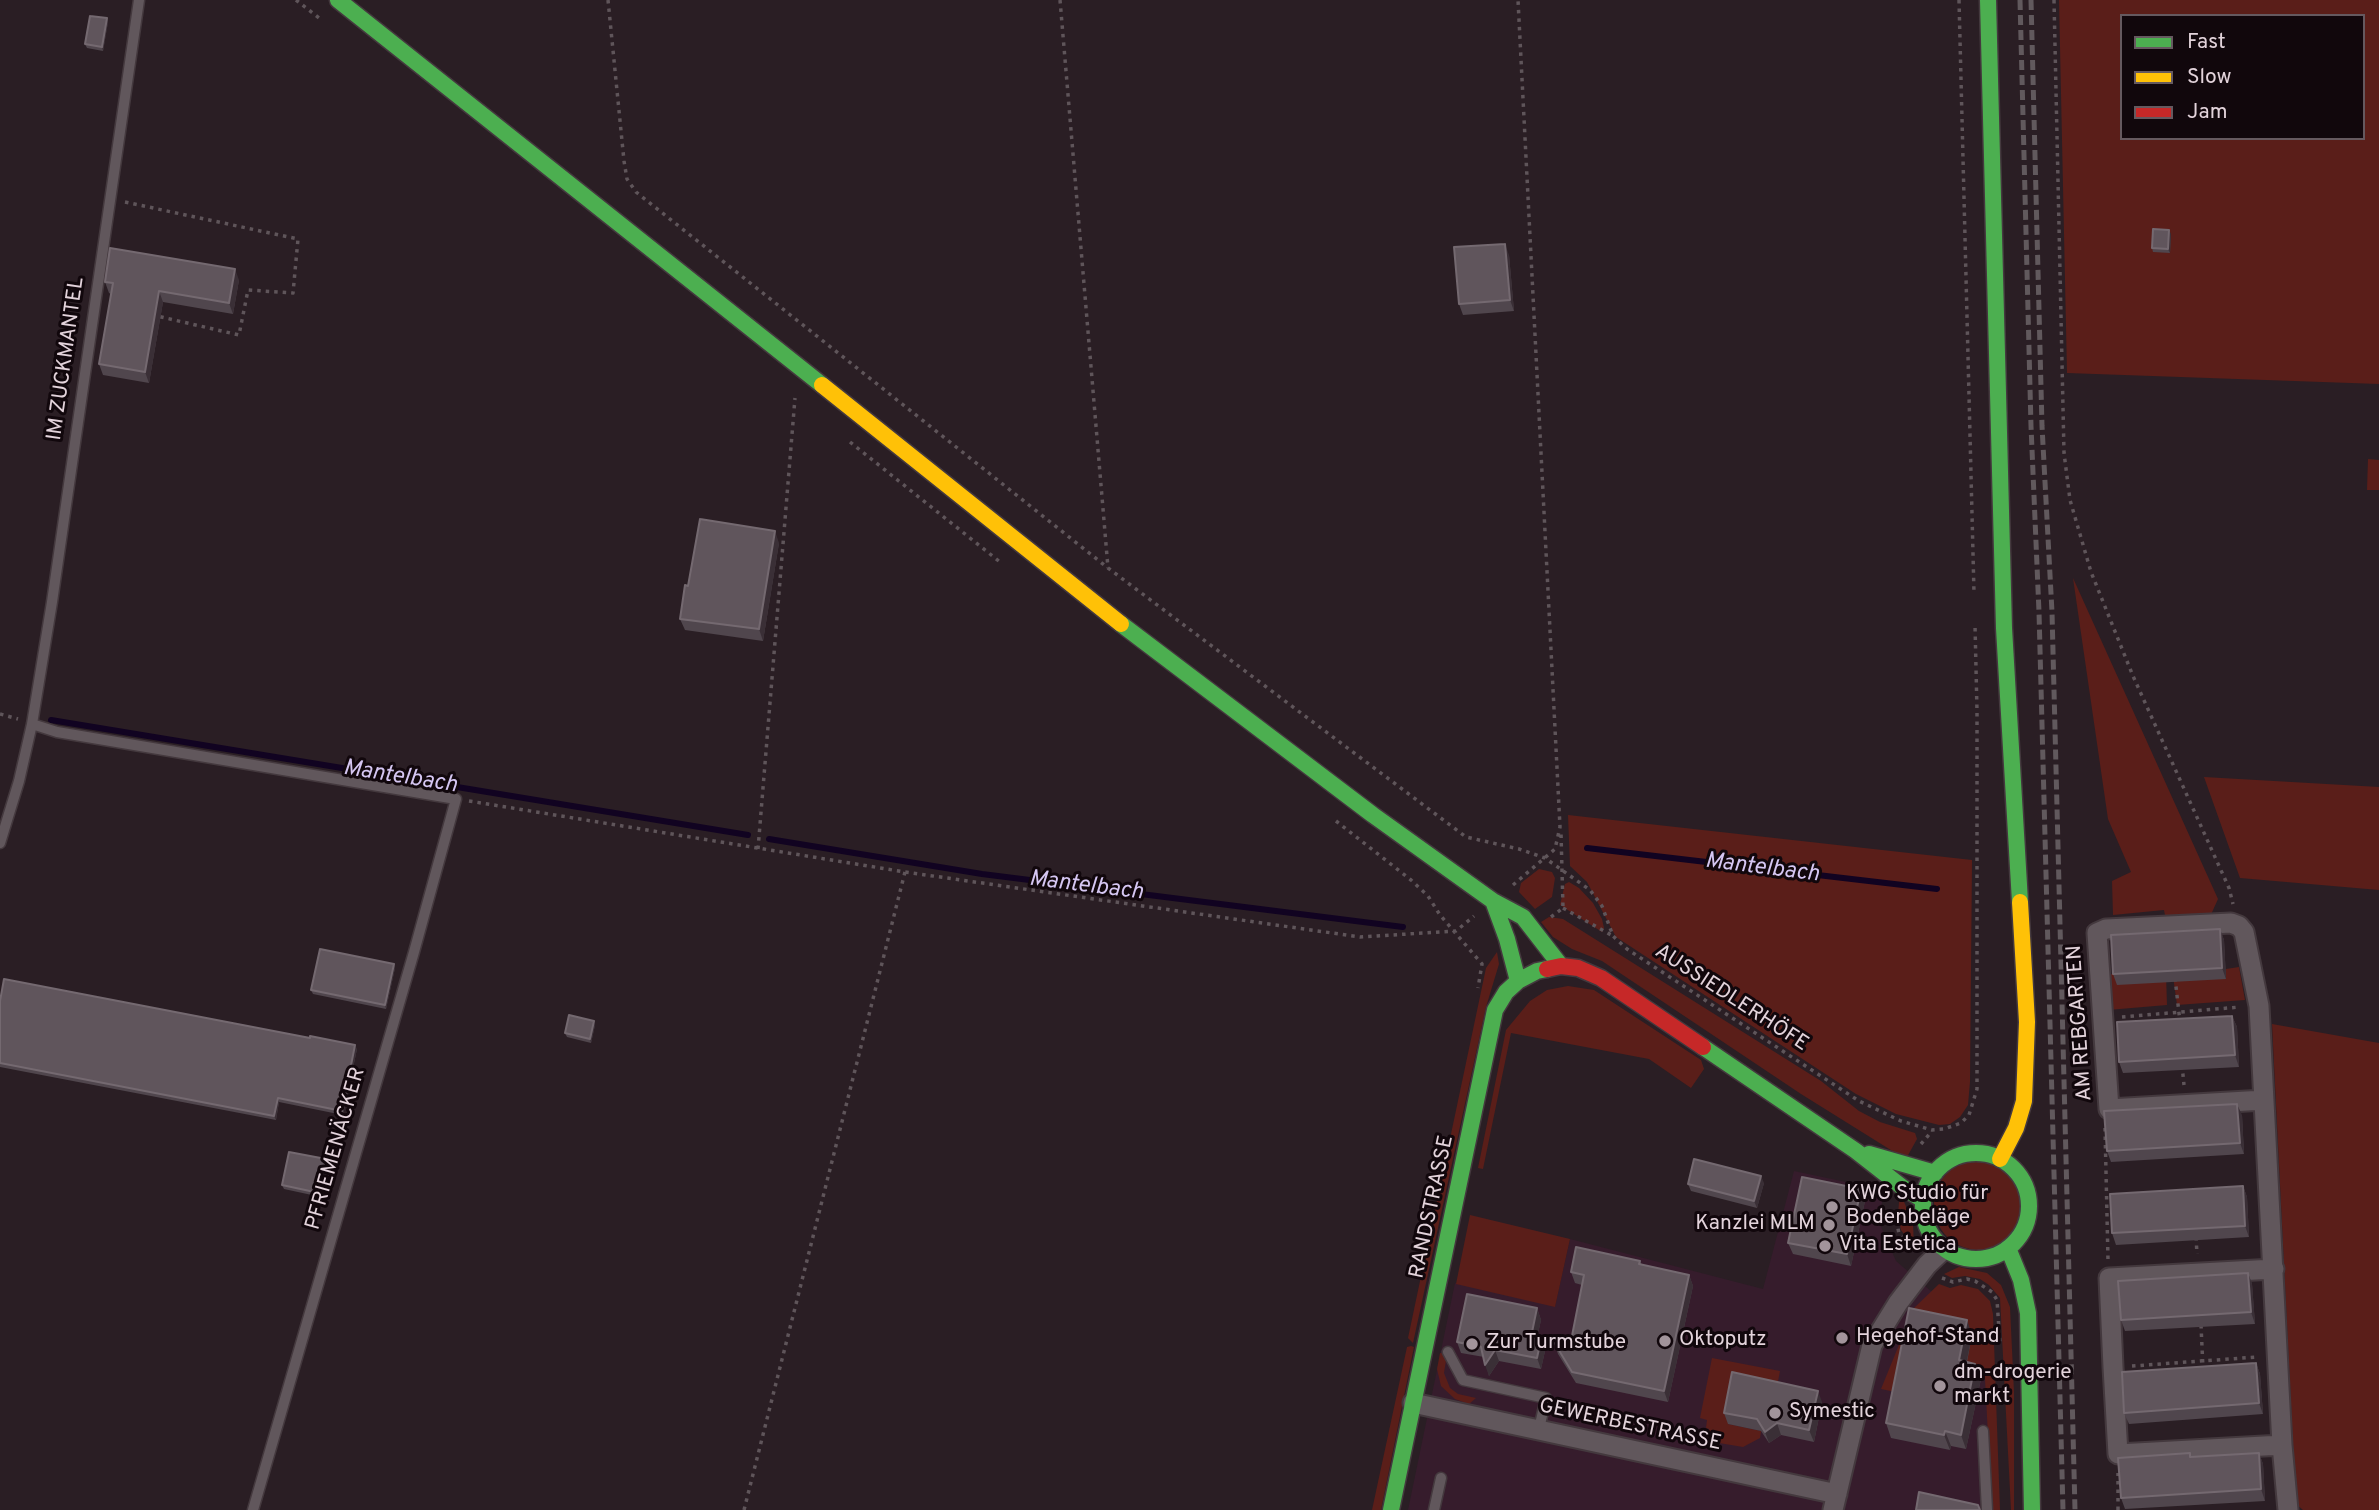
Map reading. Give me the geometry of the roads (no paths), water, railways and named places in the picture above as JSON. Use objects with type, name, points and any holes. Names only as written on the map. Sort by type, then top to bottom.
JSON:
[{"type":"street","points":[[338,0],[1182,673],[1373,815],[1493,901],[1522,917],[1561,967]]},
{"type":"street","points":[[1988,0],[2004,628],[2026,1022],[2024,1101],[2000,1159]]},
{"type":"street","points":[[1493,901],[1518,981],[1537,971],[1561,967],[1578,968],[1601,978],[1856,1151],[1923,1200]]},
{"type":"street","name":"AM REBGARTEN","points":[[2231,923],[2239,926],[2244,932],[2259,1006],[2264,1100],[2109,1109],[2097,933],[2106,929],[2231,923]]},
{"type":"street","name":"RANDSTRASSE","points":[[1391,1510],[1495,1010],[1506,992],[1518,981]]},
{"type":"street","points":[[2264,1100],[2282,1445],[2288,1510]]},
{"type":"street","points":[[1856,1151],[1936,1173]]},
{"type":"street","points":[[1980,1154],[2000,1159],[2015,1170],[2024,1185],[2029,1202],[2028,1219],[2021,1236],[2008,1248],[1993,1256],[1976,1259],[1959,1257],[1944,1249],[1927,1227],[1923,1200],[1927,1185],[1946,1163],[1959,1157],[1980,1154]]},
{"type":"street","points":[[2008,1248],[2021,1280],[2028,1313],[2032,1510]]},
{"type":"street","name":"GEWERBESTRASSE","points":[[1413,1404],[1539,1429],[1835,1502],[1872,1345],[1898,1303],[1927,1265],[1944,1249]]},
{"type":"street","points":[[2274,1269],[2109,1278],[2113,1367],[2118,1454],[2282,1445]]},
{"type":"lane","name":"IM ZUCKMANTEL","points":[[0,842],[19,781],[32,724],[139,0]]},
{"type":"lane","name":"PFRIEMENÄCKER","points":[[32,724],[57,732],[456,799],[415,952],[253,1510]]},
{"type":"lane","points":[[1448,1352],[1463,1380],[1546,1398],[1539,1429]]},
{"type":"lane","points":[[1983,1431],[1987,1510]]},
{"type":"lane","points":[[1434,1510],[1441,1478]]},
{"type":"waterway","name":"Mantelbach","points":[[51,720],[748,835]]},
{"type":"waterway","name":"Mantelbach","points":[[769,839],[982,874],[1403,927]]},
{"type":"waterway","name":"Mantelbach","points":[[1587,848],[1937,889]]},
{"type":"railway","points":[[2020,0],[2063,1510]]},
{"type":"railway","points":[[2031,0],[2042,426],[2052,612],[2075,1510]]},
{"type":"place","name":"KWG Studio für Bodenbeläge","points":[[1832,1207]]},
{"type":"place","name":"Kanzlei MLM","points":[[1829,1225]]},
{"type":"place","name":"Vita Estetica","points":[[1825,1246]]},
{"type":"place","name":"Hegehof-Stand","points":[[1842,1338]]},
{"type":"place","name":"Oktoputz","points":[[1665,1341]]},
{"type":"place","name":"Zur Turmstube","points":[[1472,1344]]},
{"type":"place","name":"dm-drogerie markt","points":[[1940,1386]]},
{"type":"place","name":"Symestic","points":[[1775,1413]]}]
